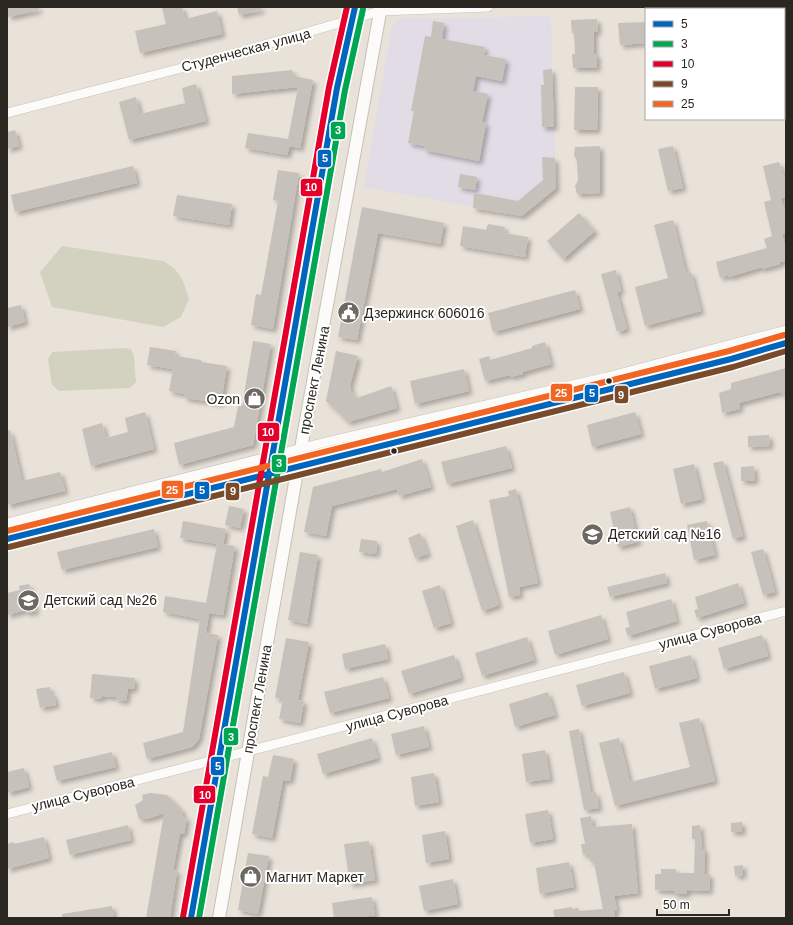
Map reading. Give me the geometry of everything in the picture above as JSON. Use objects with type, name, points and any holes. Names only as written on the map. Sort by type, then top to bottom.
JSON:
[{"type":"main road","name":"проспект Ленина","points":[[191,918],[337,88],[355,7]]},
{"type":"main road","name":"проспект Ленина","points":[[219,918],[301,448],[381,9]]},
{"type":"street","name":"Студенческая улица","points":[[7,113],[209,61],[351,20],[381,9],[488,7]]},
{"type":"street","points":[[7,523],[301,448],[607,376],[786,330]]},
{"type":"street","points":[[7,539],[724,360],[786,343]]},
{"type":"street","name":"улица Суворова","points":[[7,814],[786,611]]},
{"type":"shaded area","points":[[551,16],[556,188],[522,216],[364,187],[392,26],[398,19]]},
{"type":"green space","points":[[62,246],[163,261],[178,272],[187,292],[189,299],[181,317],[163,327],[52,307],[40,272]]},
{"type":"green space","points":[[124,348],[131,349],[134,356],[136,382],[130,388],[59,391],[52,385],[48,359],[52,352]]},
{"type":"building","points":[[7,7],[39,7],[39,10],[8,17]]},
{"type":"building","points":[[162,7],[182,7],[185,19],[217,11],[222,34],[140,53],[135,31],[166,24]]},
{"type":"building","points":[[237,7],[261,7],[262,10],[239,15]]},
{"type":"building","points":[[597,19],[598,31],[594,32],[594,54],[597,54],[597,68],[573,68],[572,54],[575,54],[574,33],[572,33],[571,20]]},
{"type":"building","points":[[433,21],[444,23],[442,39],[485,47],[484,55],[506,59],[502,81],[476,76],[473,91],[488,94],[482,122],[486,123],[479,161],[424,150],[425,146],[408,143],[414,111],[411,111],[425,36],[431,37]]},
{"type":"building","points":[[645,22],[645,43],[620,45],[618,23]]},
{"type":"building","points":[[552,69],[554,127],[542,127],[541,85],[544,85],[543,70]]},
{"type":"building","points":[[292,70],[294,76],[313,80],[300,148],[290,146],[287,155],[245,148],[248,133],[288,139],[298,87],[232,94],[232,76]]},
{"type":"building","points":[[196,84],[206,121],[129,140],[119,102],[136,97],[140,114],[185,103],[182,88]]},
{"type":"building","points":[[575,87],[598,87],[597,130],[574,130]]},
{"type":"building","points":[[15,130],[19,146],[7,149],[7,132]]},
{"type":"building","points":[[600,146],[600,193],[577,194],[575,186],[578,180],[577,161],[574,155],[575,147]]},
{"type":"building","points":[[673,146],[683,188],[668,191],[658,149]]},
{"type":"building","points":[[542,157],[555,158],[556,188],[522,216],[473,208],[474,193],[518,201],[543,180]]},
{"type":"building","points":[[779,162],[786,183],[786,197],[781,198],[786,217],[786,233],[782,234],[786,250],[786,261],[762,269],[762,267],[729,277],[728,275],[720,278],[716,262],[767,248],[764,239],[772,236],[764,202],[771,200],[763,166]]},
{"type":"building","points":[[133,166],[137,183],[15,212],[11,195]]},
{"type":"building","points":[[278,170],[299,173],[273,329],[251,325],[256,294],[261,295],[278,201],[273,200]]},
{"type":"building","points":[[460,174],[477,177],[475,190],[458,187]]},
{"type":"building","points":[[177,195],[232,204],[229,225],[173,216]]},
{"type":"building","points":[[362,207],[444,223],[440,244],[378,233],[357,340],[338,337]]},
{"type":"building","points":[[579,213],[595,231],[563,259],[547,241]]},
{"type":"building","points":[[673,220],[686,273],[691,272],[701,311],[645,326],[635,287],[668,278],[654,225]]},
{"type":"building","points":[[488,224],[505,227],[504,233],[528,237],[525,257],[460,246],[463,226],[486,230]]},
{"type":"building","points":[[616,270],[621,291],[617,292],[627,329],[617,332],[601,274]]},
{"type":"building","points":[[575,290],[580,309],[493,332],[488,313]]},
{"type":"building","points":[[21,305],[25,322],[7,327],[7,308]]},
{"type":"building","points":[[253,341],[271,344],[253,445],[179,465],[174,443],[234,427],[238,406],[242,406]]},
{"type":"building","points":[[545,342],[551,364],[523,372],[523,374],[510,377],[510,375],[485,381],[479,359],[489,356],[490,360],[532,348],[532,346]]},
{"type":"building","points":[[150,347],[176,351],[175,356],[227,366],[221,403],[184,398],[185,394],[169,391],[173,369],[147,365]]},
{"type":"building","points":[[336,351],[358,356],[350,385],[351,391],[357,398],[391,386],[397,408],[348,422],[326,401]]},
{"type":"building","points":[[786,368],[786,397],[780,392],[739,403],[740,409],[722,413],[719,393],[731,389],[731,383]]},
{"type":"building","points":[[464,369],[469,391],[415,404],[410,381]]},
{"type":"building","points":[[145,412],[154,449],[91,466],[82,429],[102,423],[106,438],[128,432],[125,418]]},
{"type":"building","points":[[635,412],[641,434],[592,447],[587,425]]},
{"type":"building","points":[[10,430],[22,481],[60,472],[65,491],[7,505],[7,431]]},
{"type":"building","points":[[769,435],[770,446],[748,447],[748,436]]},
{"type":"building","points":[[506,446],[512,468],[447,484],[441,462]]},
{"type":"building","points":[[422,459],[431,487],[399,496],[397,489],[332,506],[326,536],[304,532],[313,487],[381,469],[382,472]]},
{"type":"building","points":[[723,461],[743,536],[733,539],[713,463]]},
{"type":"building","points":[[694,464],[702,499],[681,504],[673,469]]},
{"type":"building","points":[[754,466],[755,481],[741,481],[741,467]]},
{"type":"building","points":[[516,489],[538,583],[519,587],[520,595],[509,597],[489,500],[509,496],[508,491]]},
{"type":"building","points":[[229,506],[244,509],[240,528],[225,525]]},
{"type":"building","points":[[630,507],[638,542],[618,547],[610,512]]},
{"type":"building","points":[[473,520],[499,605],[482,611],[456,526]]},
{"type":"building","points":[[183,521],[226,529],[223,544],[235,546],[223,615],[209,613],[206,633],[218,635],[199,739],[192,747],[147,759],[143,743],[183,732],[200,619],[163,612],[165,596],[206,603],[217,544],[180,538]]},
{"type":"building","points":[[707,521],[715,555],[694,560],[687,525]]},
{"type":"building","points":[[154,529],[158,547],[62,570],[57,552]]},
{"type":"building","points":[[420,533],[428,554],[415,558],[408,538]]},
{"type":"building","points":[[361,539],[377,541],[376,554],[359,552]]},
{"type":"building","points":[[763,549],[775,592],[763,595],[751,552]]},
{"type":"building","points":[[300,552],[318,555],[307,624],[288,620]]},
{"type":"building","points":[[665,573],[667,583],[610,597],[607,587]]},
{"type":"building","points":[[738,583],[744,603],[697,618],[694,610],[698,609],[695,597]]},
{"type":"building","points":[[29,584],[36,611],[27,613],[26,610],[7,615],[7,593],[20,590],[19,586]]},
{"type":"building","points":[[440,585],[451,623],[434,628],[422,591]]},
{"type":"building","points":[[671,599],[677,621],[628,636],[625,628],[630,627],[626,612]]},
{"type":"building","points":[[601,615],[608,639],[555,655],[548,631]]},
{"type":"building","points":[[762,635],[768,656],[724,669],[718,648]]},
{"type":"building","points":[[527,637],[534,660],[482,676],[475,653]]},
{"type":"building","points":[[286,638],[309,642],[298,700],[304,701],[300,723],[279,719],[283,699],[275,698]]},
{"type":"building","points":[[385,644],[388,659],[345,669],[342,654]]},
{"type":"building","points":[[454,655],[461,678],[409,694],[401,671]]},
{"type":"building","points":[[691,655],[697,678],[655,689],[649,666]]},
{"type":"building","points":[[624,672],[630,693],[582,706],[576,685]]},
{"type":"building","points":[[92,674],[135,678],[134,689],[128,689],[126,701],[116,700],[116,697],[102,696],[101,699],[90,698]]},
{"type":"building","points":[[383,677],[389,698],[330,713],[324,692]]},
{"type":"building","points":[[50,687],[51,695],[54,694],[56,705],[40,708],[36,689]]},
{"type":"building","points":[[548,692],[555,715],[515,727],[509,704]]},
{"type":"building","points":[[699,718],[715,781],[615,806],[599,743],[619,738],[630,782],[690,767],[679,723]]},
{"type":"building","points":[[424,726],[429,747],[396,755],[391,734]]},
{"type":"building","points":[[579,729],[591,793],[596,792],[599,808],[584,810],[569,731]]},
{"type":"building","points":[[372,738],[378,758],[323,774],[317,754]]},
{"type":"building","points":[[545,750],[550,779],[526,782],[522,754]]},
{"type":"building","points":[[112,752],[116,767],[57,781],[53,766]]},
{"type":"building","points":[[273,755],[294,759],[290,781],[283,780],[272,838],[252,834],[263,776],[268,777]]},
{"type":"building","points":[[24,768],[29,787],[7,793],[7,772]]},
{"type":"building","points":[[434,773],[439,802],[415,806],[411,777]]},
{"type":"building","points":[[150,793],[167,795],[182,810],[183,817],[187,817],[184,834],[180,834],[173,870],[177,871],[170,918],[146,918],[164,813],[151,818],[139,819],[135,805],[143,800],[142,795]]},
{"type":"building","points":[[548,810],[553,839],[530,843],[525,814]]},
{"type":"building","points":[[591,816],[593,827],[632,824],[638,893],[614,896],[617,910],[614,911],[615,918],[555,918],[553,910],[572,907],[572,909],[578,908],[579,911],[603,909],[594,862],[590,862],[589,854],[583,855],[581,844],[585,844],[580,818]]},
{"type":"building","points":[[742,822],[742,832],[731,832],[731,823]]},
{"type":"building","points":[[128,825],[131,840],[70,855],[66,840]]},
{"type":"building","points":[[700,825],[702,849],[705,849],[704,874],[710,874],[709,891],[687,890],[687,894],[674,894],[674,891],[655,890],[655,874],[661,874],[661,869],[676,869],[676,873],[694,873],[695,839],[692,839],[692,826]]},
{"type":"building","points":[[445,831],[449,859],[426,863],[422,835]]},
{"type":"building","points":[[44,837],[49,858],[7,869],[7,844],[14,842],[14,844]]},
{"type":"building","points":[[369,841],[375,880],[350,884],[344,844]]},
{"type":"building","points":[[248,853],[269,856],[258,914],[238,910]]},
{"type":"building","points":[[569,862],[574,887],[540,894],[536,868]]},
{"type":"building","points":[[743,865],[743,875],[735,876],[734,866]]},
{"type":"building","points":[[453,879],[458,904],[424,911],[419,886]]},
{"type":"building","points":[[372,897],[375,915],[357,918],[334,918],[332,903]]},
{"type":"building","points":[[112,906],[114,918],[62,918],[62,914]]},
{"type":"transit line","name":"10","points":[[183,917],[329,87],[347,7]]},
{"type":"transit line","name":"5","points":[[191,918],[337,88],[355,7]]},
{"type":"transit line","name":"3","points":[[199,918],[345,90],[363,9]]},
{"type":"transit line","name":"25","points":[[7,531],[729,351],[784,335]]},
{"type":"transit line","name":"5","points":[[7,539],[731,359],[786,343]]},
{"type":"transit line","name":"9","points":[[9,547],[733,367],[786,351]]},
{"type":"place","name":"Дзержинск 606016","points":[[348,313]]},
{"type":"place","name":"Ozon","points":[[255,399]]},
{"type":"place","name":"Детский сад №16","points":[[593,534]]},
{"type":"place","name":"Детский сад №26","points":[[29,600]]},
{"type":"place","name":"Магнит Маркет","points":[[250,877]]}]
